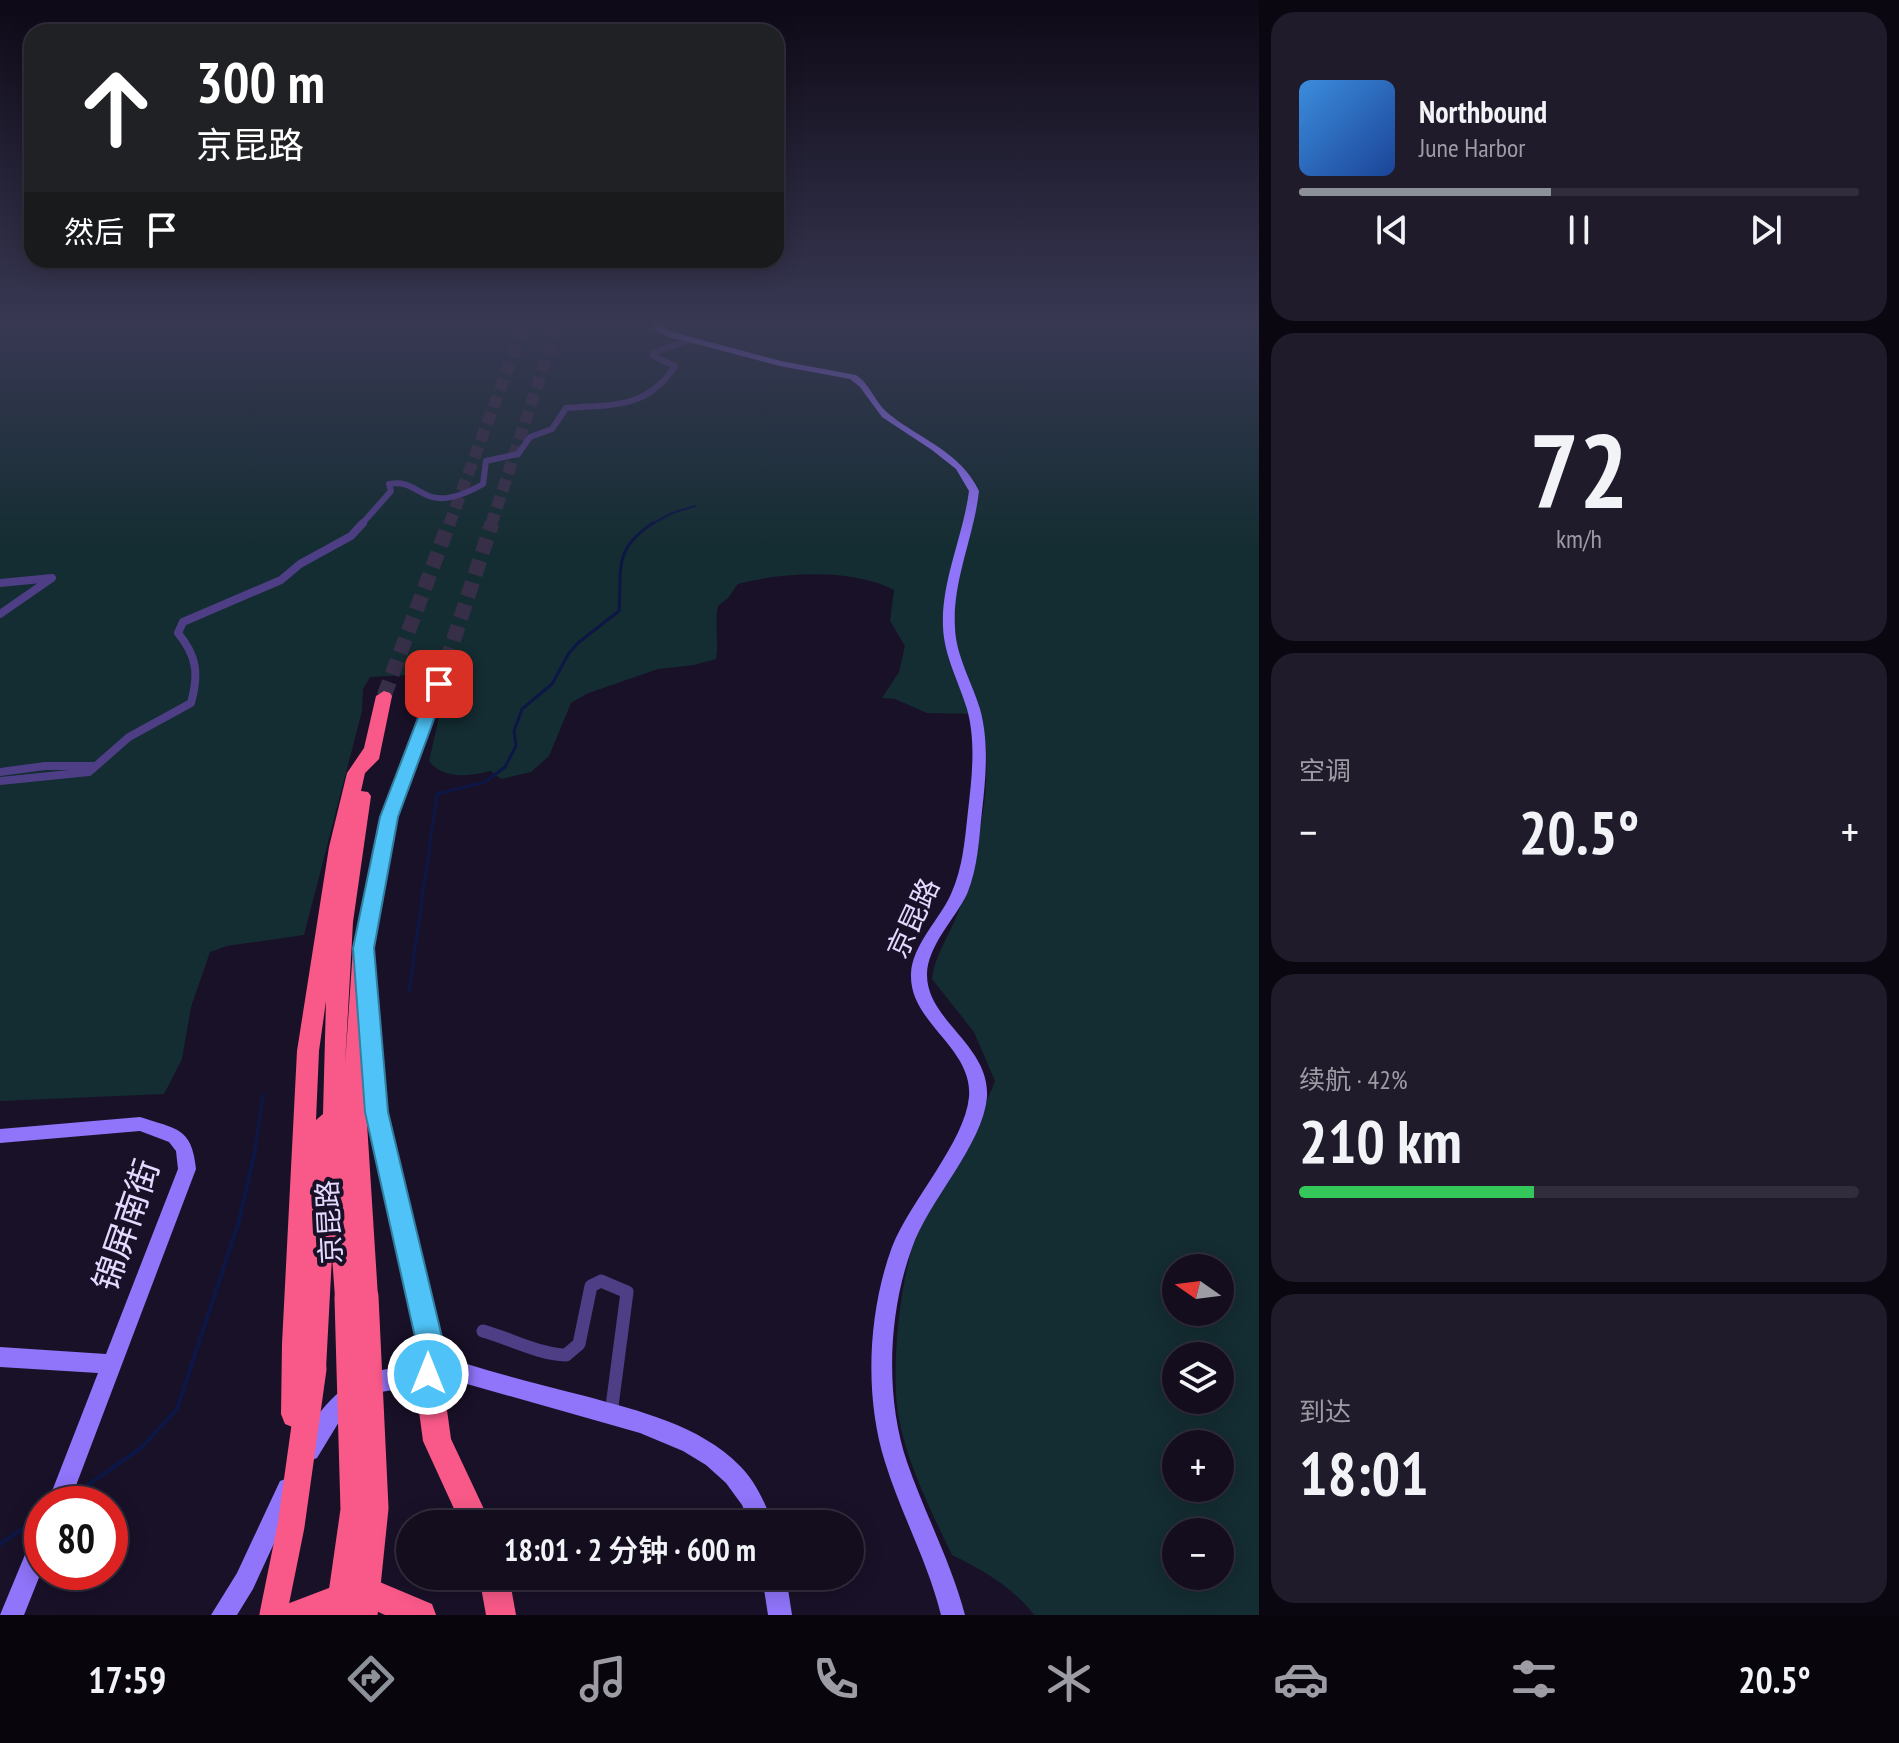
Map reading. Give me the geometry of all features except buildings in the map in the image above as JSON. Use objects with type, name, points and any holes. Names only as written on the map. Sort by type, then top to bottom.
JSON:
[{"type":"highway","name":"京昆路","points":[[339,1615],[354,1510],[357,1297],[354,1095],[363,948],[389,817],[439,684]]},
{"type":"highway","name":"京昆路","points":[[364,1615],[375,1508],[357,1297],[338,1171],[334,1051],[346,877],[384,696]]},
{"type":"highway","points":[[283,1500],[297,1403],[295,1344],[308,1051],[338,847],[356,773],[371,750]]},
{"type":"highway","points":[[363,948],[376,1112],[428,1337],[428,1374],[437,1441],[469,1510]]},
{"type":"highway","points":[[273,1615],[291,1526],[313,1369],[325,1145],[334,1051]]},
{"type":"highway","points":[[298,1615],[363,1590],[421,1615]]},
{"type":"highway","points":[[497,1590],[501,1614]]},
{"type":"main road","name":"京昆路","points":[[870,395],[881,413],[957,466],[969,478],[974,491],[949,626],[973,706],[979,745],[968,867],[953,909],[922,961],[918,978],[929,1004],[969,1058],[978,1093],[963,1136],[918,1211],[903,1246],[891,1293],[883,1387],[888,1433],[896,1462],[937,1561],[953,1615]]},
{"type":"main road","name":"锦屏南街","points":[[0,1136],[140,1124],[175,1137],[185,1149],[187,1169],[65,1486]]},
{"type":"main road","points":[[0,1357],[112,1364]]},
{"type":"main road","points":[[223,1615],[245,1581],[321,1427],[343,1402],[371,1383],[447,1371],[467,1374],[675,1434],[713,1456],[740,1483],[754,1510]]},
{"type":"main road","points":[[15,1606],[24,1584]]},
{"type":"main road","points":[[776,1590],[780,1615]]},
{"type":"street","points":[[0,781],[89,772],[129,737],[191,703],[197,684],[197,666],[193,650],[178,633],[183,622],[211,606],[281,580],[300,564],[351,536],[391,491],[389,484],[406,483],[439,498],[475,489],[483,484],[486,461],[522,453],[528,448],[530,437],[552,429],[566,408],[628,404],[649,395]]},
{"type":"street","points":[[0,583],[52,578],[0,614]]},
{"type":"street","points":[[0,772],[45,766],[94,766]]},
{"type":"street","points":[[483,1331],[525,1343],[545,1354],[566,1355],[579,1344],[591,1286],[601,1281],[627,1292],[611,1414]]},
{"type":"green space","points":[[0,395],[1259,395],[1259,1615],[1034,1615],[1007,1587],[952,1555],[913,1468],[898,1413],[896,1391],[897,1338],[904,1281],[926,1210],[980,1115],[995,1081],[974,1032],[932,979],[973,864],[986,786],[985,736],[980,714],[927,713],[895,699],[882,698],[899,672],[905,646],[890,621],[894,590],[858,578],[817,574],[738,584],[718,606],[716,659],[658,669],[586,694],[571,703],[549,756],[531,772],[501,779],[491,771],[449,774],[429,761],[449,673],[370,677],[363,689],[362,711],[304,935],[227,946],[210,952],[191,1007],[182,1059],[164,1094],[0,1101]]},
{"type":"waterway","points":[[651,524],[672,513],[695,506]]},
{"type":"waterway","points":[[409,991],[437,794],[485,782],[505,767],[516,746],[514,731],[522,709],[552,684],[569,653],[579,642],[619,611],[620,572],[625,552],[631,542],[651,524]]},
{"type":"waterway","points":[[255,1149],[263,1095]]},
{"type":"waterway","points":[[87,1486],[141,1448],[177,1409],[239,1221],[256,1147]]},
{"type":"waterway","points":[[0,1544],[24,1528]]},
{"type":"tunnel","points":[[449,525],[498,395]]},
{"type":"tunnel","points":[[491,525],[534,395]]},
{"type":"tunnel","points":[[384,696],[449,523]]},
{"type":"tunnel","points":[[439,684],[492,523]]},
{"type":"route","points":[[428,1374],[428,1337],[376,1112],[363,948],[389,817],[439,684]]}]
